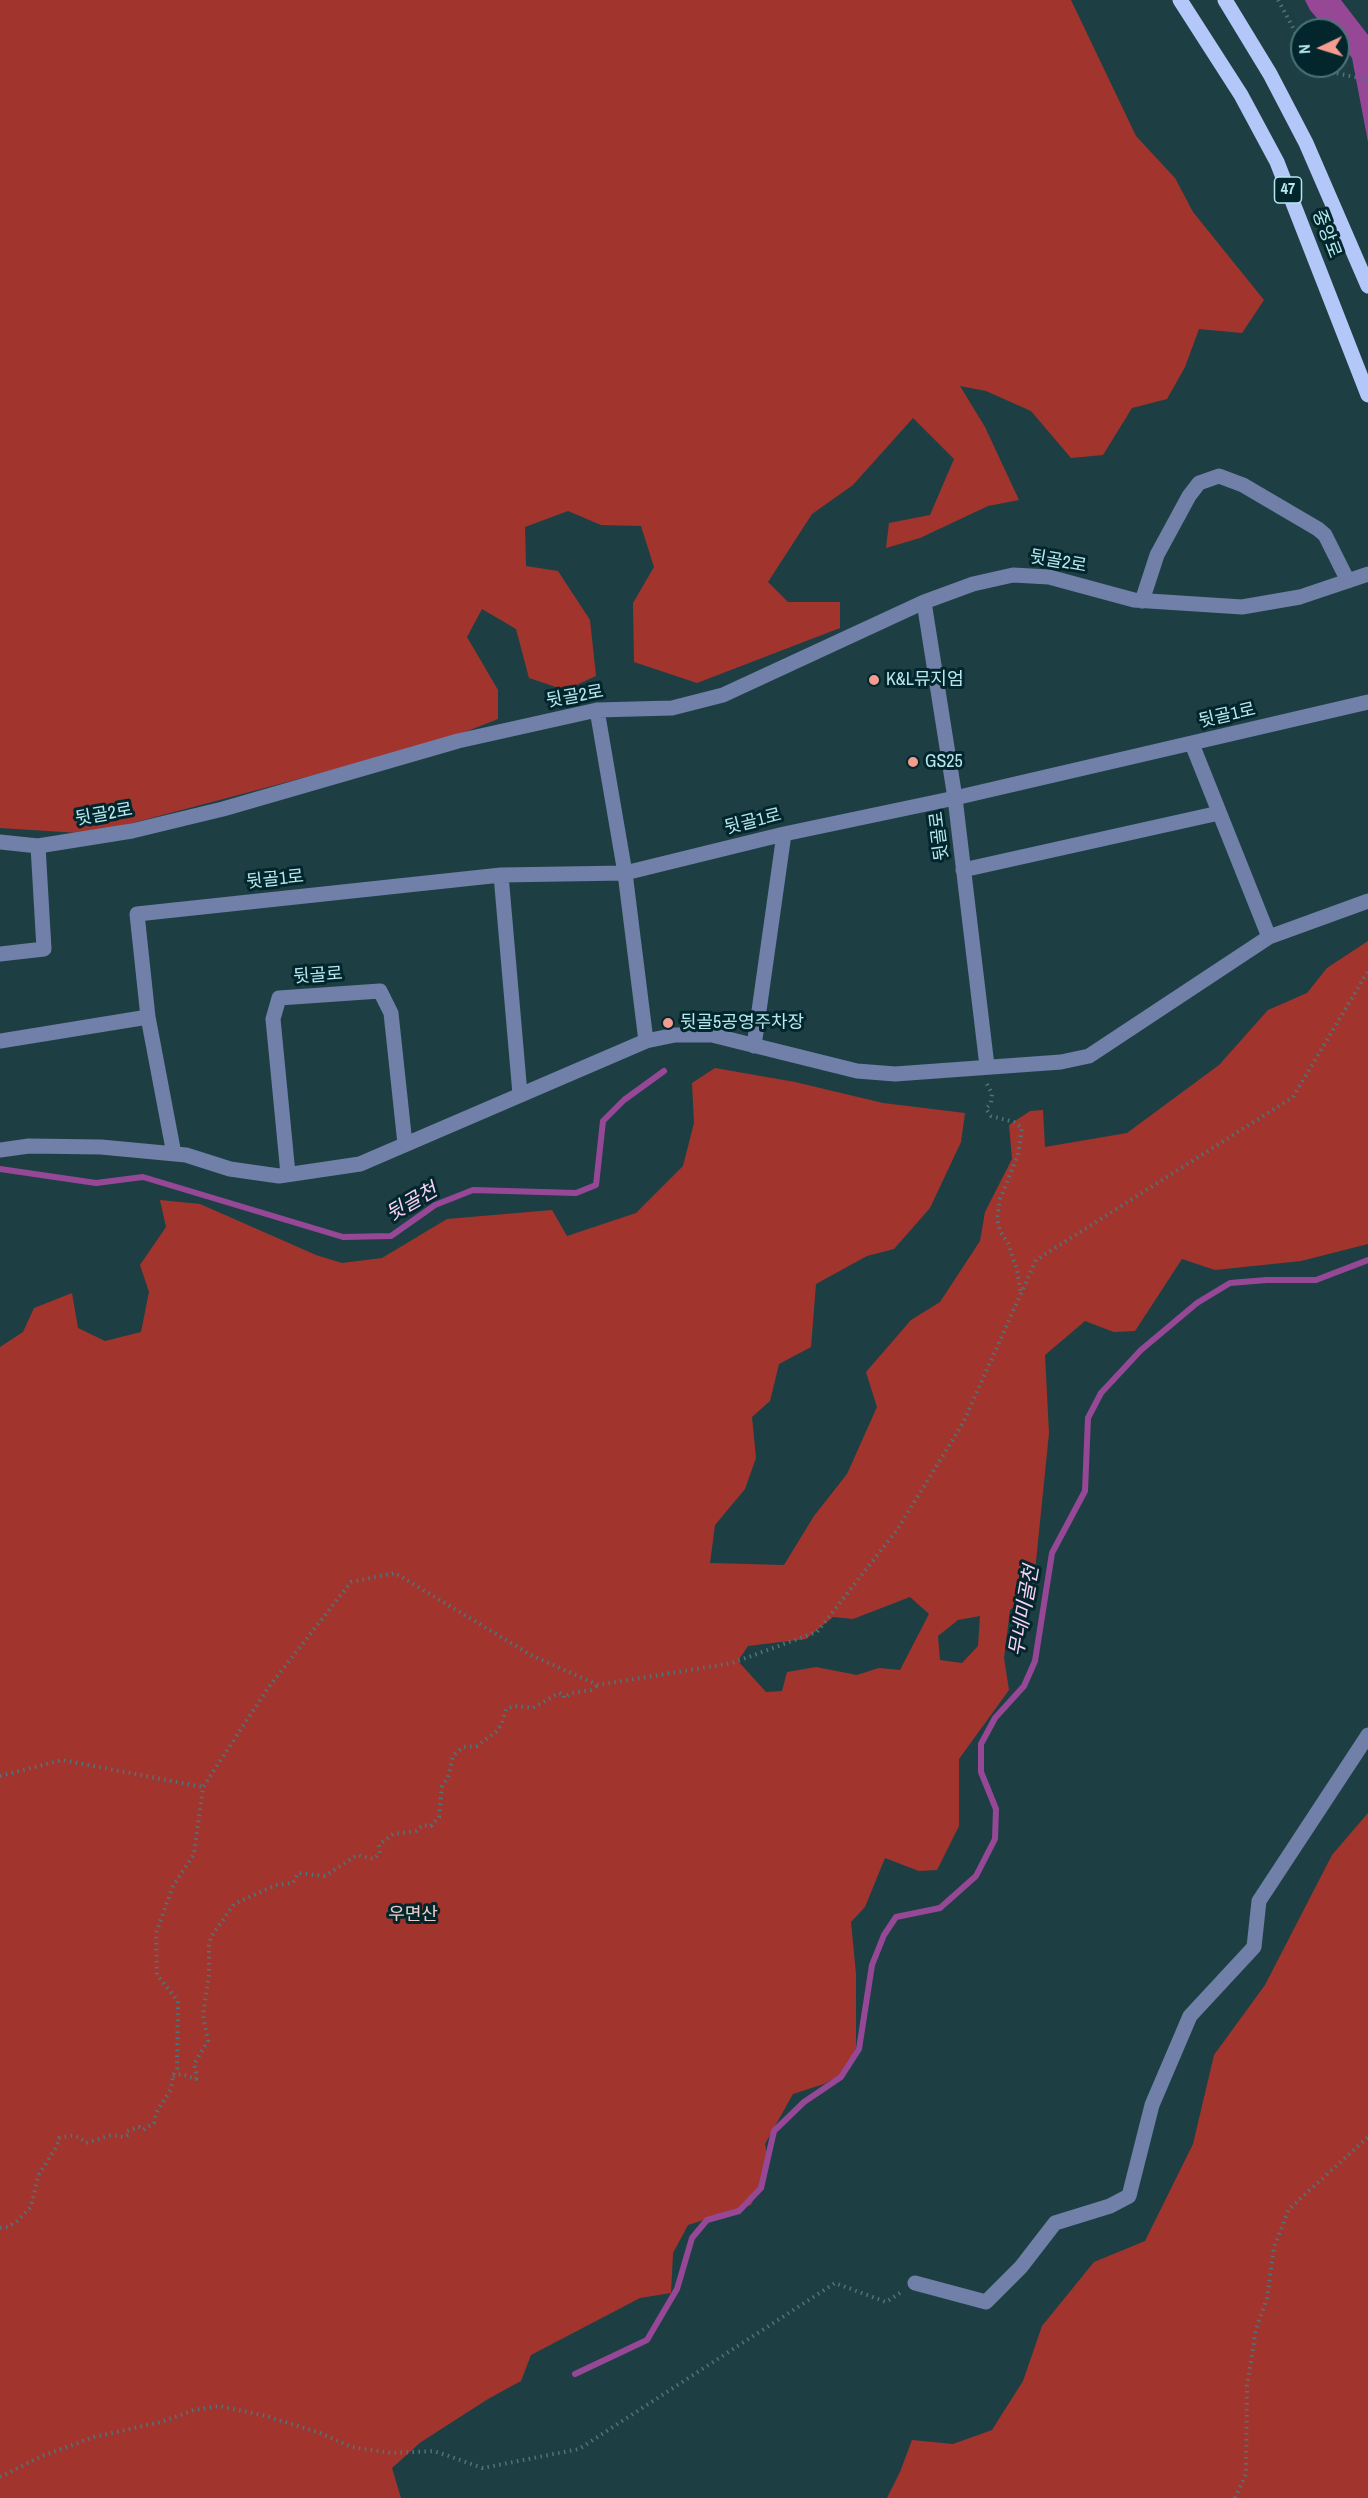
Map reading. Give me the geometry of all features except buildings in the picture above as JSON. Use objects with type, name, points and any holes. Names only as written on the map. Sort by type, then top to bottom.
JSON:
[{"type":"main road","name":"중앙로","points":[[1180,0],[1241,95],[1277,162],[1368,395]]},
{"type":"main road","name":"중앙로","points":[[1225,0],[1270,74],[1306,142],[1368,286]]},
{"type":"street","points":[[1142,601],[1157,555],[1189,496],[1199,483],[1219,476],[1243,485],[1325,535],[1348,581]]},
{"type":"street","name":"뒷골2로","points":[[0,842],[38,846],[132,831],[223,809],[458,741],[597,710],[672,708],[723,695],[924,602],[973,584],[1013,575],[1049,577],[1142,601],[1242,608],[1300,597],[1368,574]]},
{"type":"street","name":"뒷골로","points":[[924,602],[955,798],[983,1067]]},
{"type":"street","name":"뒷골1로","points":[[148,1017],[137,914],[501,875],[625,873],[784,834],[955,798],[1368,702]]},
{"type":"street","points":[[597,710],[625,873],[646,1041]]},
{"type":"street","points":[[1192,744],[1269,937]]},
{"type":"street","points":[[963,870],[1219,813]]},
{"type":"street","points":[[754,1046],[784,834]]},
{"type":"street","points":[[0,954],[44,949],[38,846]]},
{"type":"street","points":[[501,875],[520,1094]]},
{"type":"street","points":[[0,1150],[29,1146],[101,1147],[186,1155],[230,1169],[279,1176],[360,1164],[646,1041],[675,1035],[712,1035],[857,1071],[895,1074],[1061,1062],[1089,1056],[1269,937],[1368,901]]},
{"type":"street","name":"뒷골로","points":[[288,1174],[273,1019],[279,998],[380,991],[391,1013],[405,1144]]},
{"type":"street","points":[[0,1041],[148,1017],[174,1154]]},
{"type":"street","points":[[915,2283],[986,2302],[1021,2268],[1055,2223],[1110,2206],[1129,2196],[1152,2106],[1190,2016],[1254,1947],[1259,1901],[1368,1736]]},
{"type":"path","points":[[1278,0],[1290,22]]},
{"type":"path","points":[[1350,77],[1368,80]]},
{"type":"path","points":[[173,2076],[182,2074],[196,2079],[194,2064],[208,2041],[203,2015],[209,1974],[209,1945],[211,1937],[234,1904],[276,1885],[293,1883],[293,1878],[298,1873],[325,1876],[357,1855],[374,1859],[380,1853],[379,1845],[393,1834],[416,1831],[423,1825],[431,1826],[439,1817],[442,1787],[450,1773],[453,1756],[466,1746],[477,1746],[497,1731],[506,1709],[514,1706],[533,1708],[560,1693],[564,1695],[564,1698],[571,1693],[591,1690],[598,1685],[732,1663],[817,1632],[897,1530],[963,1423],[1036,1260],[1293,1097],[1368,970]]},
{"type":"path","points":[[983,1067],[992,1094],[991,1103],[986,1109],[991,1116],[1014,1122],[1022,1128],[1018,1155],[1000,1198],[997,1219],[1014,1261],[1021,1294]]},
{"type":"path","points":[[0,2228],[8,2227],[31,2207],[38,2176],[57,2146],[59,2138],[71,2136],[86,2143],[111,2135],[124,2137],[128,2135],[128,2131],[140,2127],[143,2130],[154,2123],[156,2113],[171,2089],[177,2068],[178,2001],[157,1975],[156,1933],[173,1886],[194,1854],[203,1787],[268,1688],[351,1582],[395,1573],[531,1654],[598,1685]]},
{"type":"path","points":[[0,1776],[62,1760],[203,1787]]},
{"type":"path","points":[[1235,2498],[1246,2474],[1247,2386],[1256,2329],[1267,2298],[1274,2247],[1289,2209],[1368,2137]]},
{"type":"path","points":[[0,2477],[52,2452],[94,2437],[161,2422],[194,2410],[219,2406],[277,2419],[320,2433],[351,2447],[392,2453],[434,2451],[483,2468],[579,2449],[835,2283],[886,2302],[915,2283]]},
{"type":"green space","points":[[0,0],[1071,0],[1136,136],[1175,178],[1193,212],[1264,300],[1242,333],[1199,329],[1185,367],[1167,399],[1132,408],[1103,455],[1071,458],[1031,411],[986,391],[960,386],[985,427],[1019,500],[988,506],[920,538],[886,548],[889,523],[930,515],[954,459],[913,418],[853,485],[812,514],[768,582],[788,602],[840,602],[840,628],[697,683],[634,662],[633,603],[654,567],[641,526],[601,525],[568,511],[525,527],[526,566],[558,571],[590,620],[596,676],[565,690],[529,678],[516,629],[482,609],[467,637],[498,690],[498,719],[442,741],[110,829],[79,833],[0,828]]},
{"type":"green space","name":"우면산","points":[[1368,941],[1368,1244],[1301,1261],[1215,1270],[1182,1259],[1135,1331],[1114,1332],[1085,1321],[1045,1355],[1049,1433],[1033,1591],[1010,1610],[1004,1658],[1009,1690],[959,1759],[959,1826],[937,1870],[919,1871],[885,1858],[865,1907],[851,1922],[856,1974],[856,2047],[847,2071],[824,2084],[793,2094],[765,2144],[769,2164],[751,2205],[688,2225],[673,2253],[671,2293],[640,2298],[531,2355],[521,2381],[488,2399],[421,2442],[392,2468],[401,2498],[0,2498],[0,1347],[23,1332],[34,1308],[72,1293],[78,1328],[105,1341],[141,1332],[149,1292],[140,1265],[166,1227],[160,1200],[200,1204],[316,1255],[342,1263],[382,1258],[447,1219],[552,1210],[567,1236],[636,1213],[683,1166],[694,1123],[692,1083],[715,1068],[795,1082],[883,1103],[965,1113],[961,1142],[930,1208],[894,1249],[867,1256],[816,1284],[811,1347],[779,1364],[770,1401],[752,1417],[756,1458],[745,1489],[715,1525],[710,1563],[784,1565],[814,1516],[847,1474],[877,1407],[866,1372],[911,1320],[940,1302],[980,1241],[985,1212],[1012,1159],[1009,1125],[1030,1111],[1043,1110],[1045,1147],[1127,1133],[1219,1065],[1268,1010],[1307,993],[1327,968]],"holes":[[[910,1597],[929,1614],[900,1670],[879,1668],[857,1675],[816,1667],[787,1672],[782,1691],[766,1692],[738,1661],[748,1646],[806,1639],[833,1617],[853,1619]],[[980,1616],[978,1646],[962,1663],[940,1660],[938,1636],[958,1620]]]},
{"type":"green space","points":[[1368,1813],[1368,2498],[887,2498],[912,2440],[953,2444],[992,2430],[1023,2381],[1042,2326],[1094,2262],[1145,2241],[1193,2144],[1214,2055],[1265,1985],[1332,1855]]},
{"type":"shaded area","points":[[1305,0],[1341,0],[1368,35],[1368,142],[1350,56],[1350,18],[1317,18]]},
{"type":"waterway","name":"뒷골천","points":[[0,1169],[96,1183],[143,1177],[343,1237],[391,1236],[435,1205],[473,1190],[576,1193],[596,1185],[603,1121],[624,1100],[664,1071]]},
{"type":"waterway","name":"무네미골천","points":[[575,2374],[647,2340],[677,2289],[692,2238],[707,2220],[739,2211],[761,2188],[774,2131],[804,2102],[841,2077],[859,2049],[872,1965],[884,1935],[896,1917],[940,1908],[976,1876],[995,1839],[996,1809],[981,1772],[981,1744],[995,1718],[1024,1686],[1035,1661],[1052,1553],[1085,1491],[1088,1418],[1101,1393],[1141,1350],[1197,1303],[1230,1283],[1316,1280],[1368,1260]]},
{"type":"place","name":"K&L뮤지엄","points":[[874,680]]},
{"type":"place","name":"GS25","points":[[913,762]]},
{"type":"place","name":"뒷골5공영주차장","points":[[668,1023]]}]
